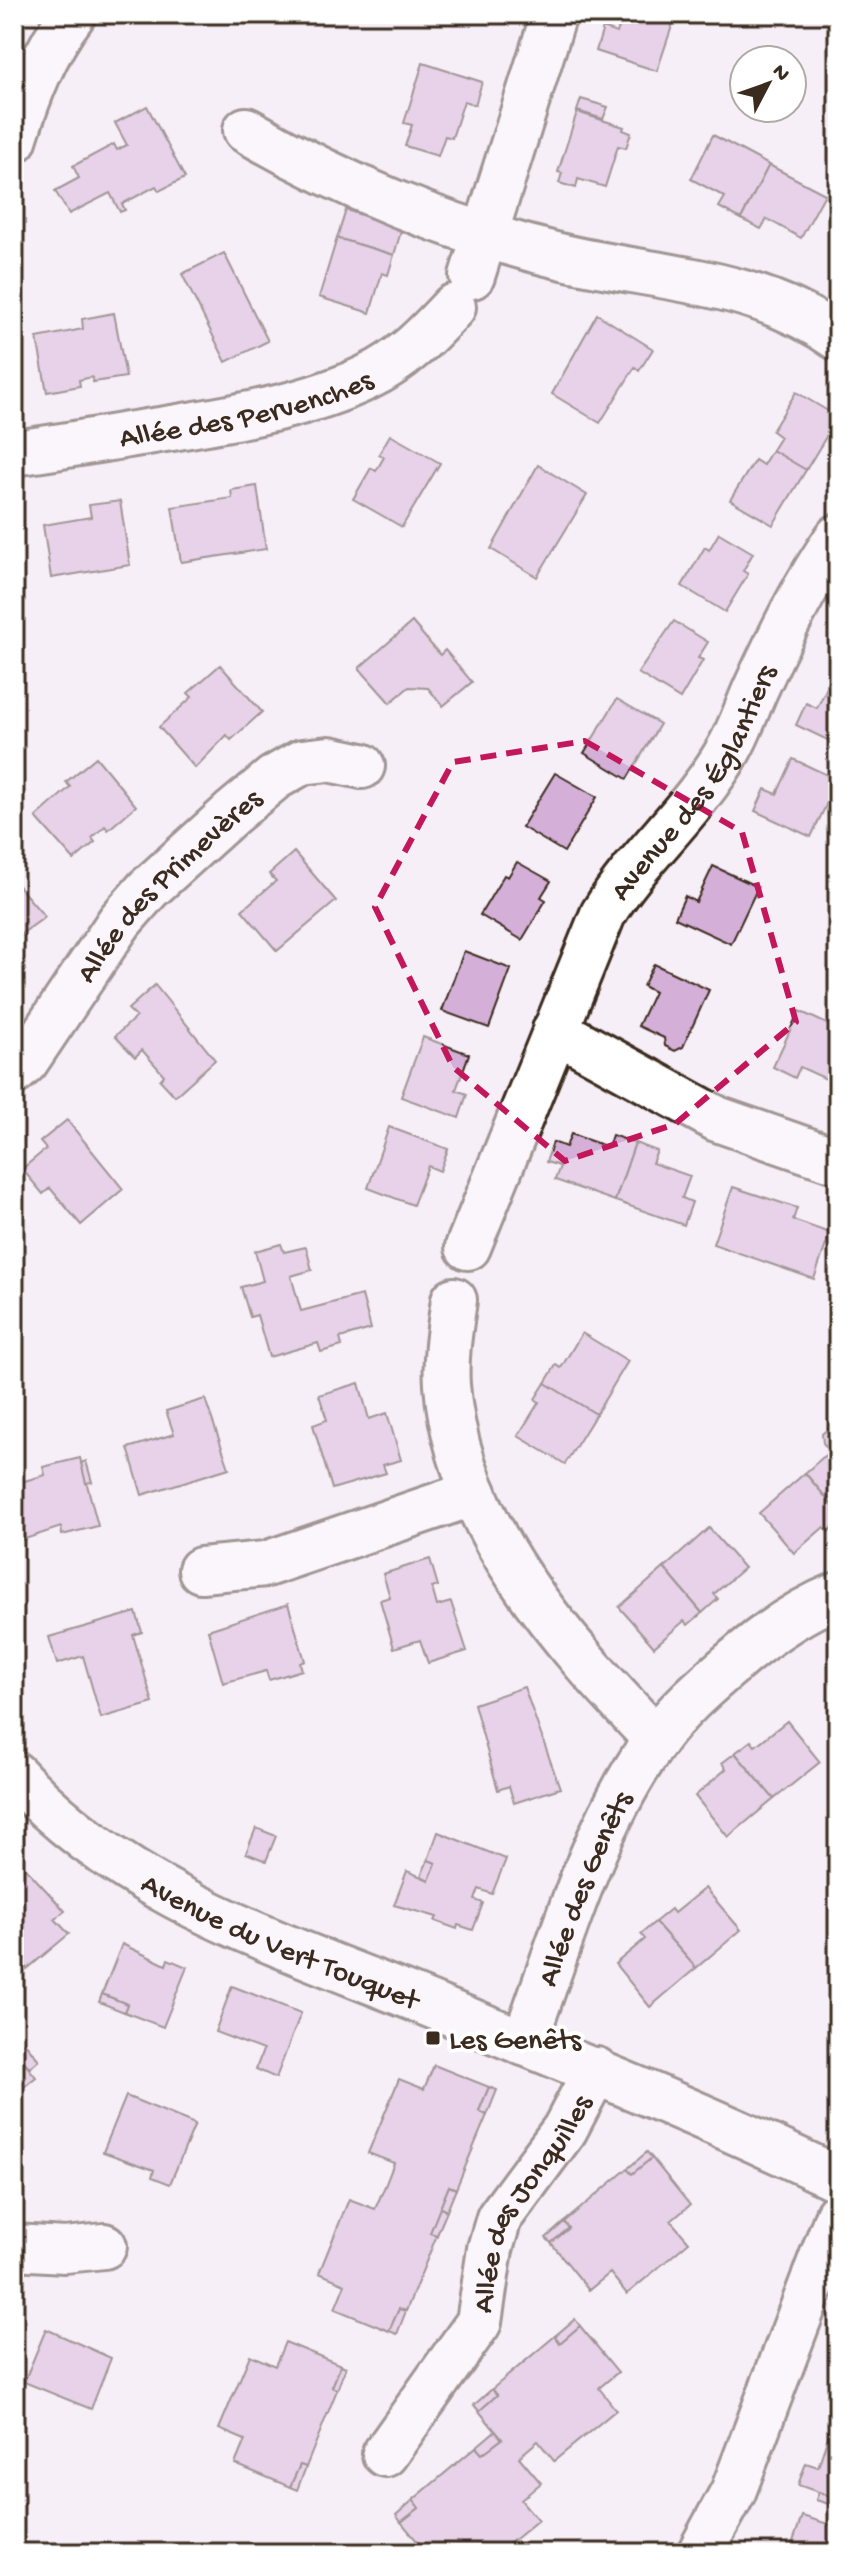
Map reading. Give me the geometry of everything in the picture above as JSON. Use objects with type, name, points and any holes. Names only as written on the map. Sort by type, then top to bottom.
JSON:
[{"type":"street","points":[[14,140],[28,95],[46,56],[73,14]]},
{"type":"street","points":[[485,235],[554,14]]},
{"type":"street","points":[[246,130],[363,192],[485,235],[556,255],[759,295],[799,312],[838,338]]},
{"type":"street","name":"Allée des Pervenches","points":[[14,453],[235,417],[305,400],[367,378],[418,344],[463,292],[485,235]]},
{"type":"street","name":"Avenue des Églantiers","points":[[468,1247],[603,914],[624,880],[703,789],[730,748],[815,570],[838,537]]},
{"type":"street","name":"Allée des Primevères","points":[[14,1072],[26,1061],[120,921],[148,889],[232,813],[274,778],[302,762],[329,759],[362,766]]},
{"type":"street","points":[[555,1030],[717,1119],[838,1161]]},
{"type":"street","points":[[454,1300],[447,1346],[447,1386],[456,1436],[474,1493],[517,1573],[545,1614],[656,1739]]},
{"type":"street","points":[[201,1570],[266,1564],[474,1493]]},
{"type":"street","name":"Allée des Genêts","points":[[524,2043],[604,1828],[656,1739],[702,1689],[747,1650],[786,1621],[838,1595]]},
{"type":"street","name":"Avenue du Vert Touquet","points":[[14,1774],[79,1837],[176,1899],[596,2070],[838,2179]]},
{"type":"street","name":"Allée des Jonquilles","points":[[385,2454],[479,2322],[490,2249],[499,2218],[565,2129],[583,2101],[596,2070]]},
{"type":"street","points":[[700,2553],[733,2492],[838,2215]]},
{"type":"street","points":[[14,2247],[65,2250],[104,2246]]},
{"type":"highlighted area","points":[[585,741],[742,832],[796,1022],[675,1124],[565,1161],[453,1067],[375,907],[453,762]]},
{"type":"building","points":[[623,14],[676,14],[657,71],[596,51],[603,28],[617,33]]},
{"type":"building","points":[[423,63],[482,82],[475,105],[464,101],[452,138],[445,136],[438,156],[405,146],[412,125],[404,123]]},
{"type":"building","points":[[581,99],[608,107],[603,119],[577,111]]},
{"type":"building","points":[[147,106],[185,178],[159,191],[156,186],[122,204],[125,210],[120,212],[110,193],[69,214],[55,191],[79,178],[73,166],[114,144],[117,150],[127,145],[115,123]]},
{"type":"building","points":[[577,112],[624,127],[623,130],[631,133],[626,148],[618,146],[605,187],[578,179],[576,188],[559,183],[562,173],[558,172]]},
{"type":"building","points":[[713,135],[769,165],[741,219],[719,207],[725,197],[691,179]]},
{"type":"building","points":[[769,165],[825,194],[801,238],[767,219],[761,229],[741,219]]},
{"type":"building","points":[[346,210],[402,228],[394,255],[337,238]]},
{"type":"building","points":[[337,238],[394,255],[388,275],[382,273],[370,313],[319,297]]},
{"type":"building","points":[[224,253],[268,341],[226,362],[182,274]]},
{"type":"building","points":[[114,313],[126,377],[93,382],[92,377],[79,380],[80,386],[47,392],[37,338],[83,329],[82,319]]},
{"type":"building","points":[[597,314],[653,349],[639,371],[635,367],[600,423],[552,394]]},
{"type":"building","points":[[796,392],[838,417],[806,470],[772,450],[780,437],[772,431]]},
{"type":"building","points":[[390,435],[440,463],[402,527],[353,499],[371,468],[376,471],[384,457],[379,454]]},
{"type":"building","points":[[772,450],[806,470],[773,525],[730,500],[755,460],[763,465]]},
{"type":"building","points":[[538,465],[587,495],[537,577],[491,549]]},
{"type":"building","points":[[257,486],[266,549],[181,562],[172,507],[232,498],[231,490]]},
{"type":"building","points":[[120,501],[130,565],[51,578],[43,525],[91,517],[89,505]]},
{"type":"building","points":[[719,533],[753,553],[743,571],[748,574],[725,612],[682,586],[705,547],[709,550]]},
{"type":"building","points":[[674,621],[708,642],[698,658],[703,660],[680,699],[638,673]]},
{"type":"building","points":[[412,622],[440,655],[445,650],[472,682],[443,706],[428,688],[409,687],[390,703],[359,668]]},
{"type":"building","points":[[220,665],[262,712],[231,740],[227,735],[195,768],[159,727],[192,697],[188,693]]},
{"type":"building","points":[[834,673],[838,675],[838,745],[796,725],[806,703],[817,708]]},
{"type":"building","points":[[617,699],[660,724],[627,779],[584,753]]},
{"type":"building","points":[[96,757],[136,806],[108,830],[105,826],[92,838],[95,842],[74,860],[36,817],[70,787],[66,782]]},
{"type":"building","points":[[793,759],[838,780],[811,837],[755,811],[765,789],[777,794]]},
{"type":"building","points":[[555,773],[597,797],[564,852],[522,827]]},
{"type":"building","points":[[294,852],[336,901],[277,951],[242,910],[276,881],[269,874]]},
{"type":"building","points":[[517,862],[551,881],[541,897],[546,900],[522,940],[480,915],[504,875],[508,877]]},
{"type":"building","points":[[713,866],[758,887],[731,944],[675,918],[685,896],[696,902]]},
{"type":"building","points":[[14,881],[45,917],[14,939]]},
{"type":"building","points":[[464,951],[511,969],[489,1028],[442,1011]]},
{"type":"building","points":[[654,964],[709,990],[683,1047],[675,1051],[665,1046],[664,1038],[638,1026],[654,992],[643,986]]},
{"type":"building","points":[[155,985],[215,1060],[175,1096],[160,1080],[164,1075],[142,1050],[135,1057],[115,1036],[136,1017],[128,1009]]},
{"type":"building","points":[[799,1011],[838,1029],[835,1083],[800,1067],[795,1078],[773,1067]]},
{"type":"building","points":[[423,1037],[469,1054],[456,1090],[467,1094],[459,1118],[401,1097]]},
{"type":"building","points":[[67,1120],[123,1189],[81,1225],[50,1188],[43,1194],[22,1169],[46,1149],[40,1142]]},
{"type":"building","points":[[389,1127],[448,1149],[440,1171],[428,1166],[413,1205],[368,1188]]},
{"type":"building","points":[[571,1134],[608,1147],[612,1135],[635,1143],[615,1201],[555,1180],[560,1166],[546,1162],[553,1142],[566,1147]]},
{"type":"building","points":[[635,1143],[657,1151],[652,1163],[690,1176],[682,1198],[692,1202],[684,1225],[615,1201]]},
{"type":"building","points":[[733,1187],[797,1208],[793,1220],[830,1233],[814,1279],[713,1244]]},
{"type":"building","points":[[281,1244],[284,1252],[306,1247],[312,1270],[291,1276],[301,1311],[362,1295],[371,1329],[340,1338],[342,1346],[321,1352],[318,1343],[269,1357],[257,1315],[250,1317],[241,1287],[263,1281],[255,1251]]},
{"type":"building","points":[[582,1333],[628,1361],[596,1414],[545,1383],[556,1365],[561,1368]]},
{"type":"building","points":[[359,1383],[369,1419],[387,1413],[401,1460],[383,1465],[386,1473],[332,1489],[313,1425],[327,1420],[319,1395]]},
{"type":"building","points":[[545,1383],[596,1414],[565,1464],[518,1436],[539,1402],[535,1399]]},
{"type":"building","points":[[205,1399],[229,1468],[142,1495],[128,1448],[174,1434],[166,1411]]},
{"type":"building","points":[[832,1425],[838,1426],[838,1512],[805,1473],[830,1451],[823,1443],[822,1434]]},
{"type":"building","points":[[80,1458],[98,1526],[62,1535],[61,1527],[16,1542],[14,1484],[45,1475],[43,1467]]},
{"type":"building","points":[[86,1461],[92,1482],[86,1483],[81,1463]]},
{"type":"building","points":[[805,1473],[838,1512],[838,1523],[828,1532],[824,1527],[794,1553],[759,1513]]},
{"type":"building","points":[[709,1528],[744,1568],[714,1594],[718,1599],[702,1613],[664,1568]]},
{"type":"building","points":[[430,1559],[438,1586],[432,1588],[437,1606],[451,1602],[467,1651],[428,1663],[420,1640],[394,1648],[380,1600],[390,1597],[383,1574]]},
{"type":"building","points":[[664,1568],[702,1613],[688,1625],[684,1621],[654,1647],[619,1607]]},
{"type":"building","points":[[288,1604],[305,1661],[300,1663],[302,1670],[269,1680],[266,1671],[223,1683],[208,1630]]},
{"type":"building","points":[[136,1612],[142,1632],[133,1635],[153,1703],[101,1718],[83,1656],[57,1664],[49,1637]]},
{"type":"building","points":[[524,1687],[560,1788],[514,1803],[509,1786],[498,1790],[474,1704]]},
{"type":"building","points":[[787,1721],[820,1762],[774,1799],[735,1753],[751,1741],[755,1746]]},
{"type":"building","points":[[735,1753],[774,1799],[728,1837],[695,1796],[726,1769],[722,1763]]},
{"type":"building","points":[[256,1828],[276,1836],[266,1861],[246,1853]]},
{"type":"building","points":[[438,1832],[506,1859],[492,1894],[479,1889],[475,1900],[483,1903],[473,1930],[458,1925],[457,1929],[435,1921],[437,1917],[394,1905],[407,1871],[429,1880],[436,1863],[428,1860]]},
{"type":"building","points":[[428,1860],[436,1863],[429,1880],[421,1876]]},
{"type":"building","points":[[19,1861],[65,1911],[55,1919],[69,1934],[27,1969],[14,1954],[21,1946],[14,1938],[14,1865]]},
{"type":"building","points":[[705,1888],[741,1930],[696,1968],[655,1922],[671,1909],[674,1913]]},
{"type":"building","points":[[655,1922],[696,1968],[650,2007],[615,1964],[645,1939],[641,1934]]},
{"type":"building","points":[[122,1944],[166,1965],[168,1959],[187,1967],[163,2027],[124,2012],[127,2004],[102,1994]]},
{"type":"building","points":[[232,1986],[301,2013],[276,2078],[256,2069],[263,2050],[215,2032]]},
{"type":"building","points":[[102,1994],[127,2004],[124,2012],[99,2002]]},
{"type":"building","points":[[24,2042],[39,2060],[30,2068],[14,2050]]},
{"type":"building","points":[[14,2050],[36,2077],[14,2095]]},
{"type":"building","points":[[434,2065],[489,2087],[479,2111],[487,2115],[456,2189],[449,2186],[430,2233],[437,2235],[406,2311],[399,2309],[389,2331],[335,2309],[345,2284],[319,2273],[349,2199],[375,2209],[385,2186],[394,2163],[368,2153],[399,2079],[424,2089]]},
{"type":"building","points":[[489,2087],[497,2090],[487,2115],[479,2111]]},
{"type":"building","points":[[126,2096],[195,2124],[170,2184],[152,2177],[154,2170],[103,2152]]},
{"type":"building","points":[[647,2152],[652,2158],[632,2174],[627,2169]]},
{"type":"building","points":[[652,2158],[690,2205],[671,2221],[689,2242],[627,2294],[610,2273],[589,2290],[551,2243],[569,2228],[564,2222],[627,2169],[632,2174]]},
{"type":"building","points":[[449,2186],[456,2189],[447,2211],[440,2208]]},
{"type":"building","points":[[440,2208],[447,2211],[437,2235],[430,2233]]},
{"type":"building","points":[[564,2222],[569,2228],[551,2243],[546,2238]]},
{"type":"building","points":[[399,2309],[406,2311],[397,2334],[389,2331]]},
{"type":"building","points":[[575,2319],[580,2326],[560,2343],[555,2336]]},
{"type":"building","points":[[580,2326],[618,2372],[599,2388],[616,2410],[554,2461],[538,2441],[519,2457],[541,2483],[521,2500],[538,2520],[498,2553],[427,2553],[401,2522],[419,2508],[413,2500],[476,2447],[482,2454],[502,2439],[479,2411],[497,2395],[492,2389],[555,2336],[560,2343]]},
{"type":"building","points":[[46,2329],[111,2358],[91,2409],[24,2382]]},
{"type":"building","points":[[285,2342],[341,2365],[332,2387],[337,2390],[306,2467],[300,2465],[290,2487],[235,2464],[245,2440],[219,2429],[250,2355],[275,2366]]},
{"type":"building","points":[[341,2365],[346,2367],[337,2390],[332,2387]]},
{"type":"building","points":[[492,2389],[497,2395],[479,2411],[474,2405]]},
{"type":"building","points":[[831,2428],[838,2430],[838,2499],[798,2485],[806,2463],[818,2467]]},
{"type":"building","points":[[495,2431],[502,2439],[482,2454],[476,2447]]},
{"type":"building","points":[[300,2465],[306,2467],[297,2490],[290,2487]]},
{"type":"building","points":[[819,2492],[838,2499],[838,2507],[816,2500]]},
{"type":"building","points":[[413,2500],[419,2508],[401,2522],[396,2515]]},
{"type":"building","points":[[802,2516],[838,2527],[838,2553],[789,2553]]},
{"type":"place","name":"Les Genêts","points":[[433,2038]]}]
